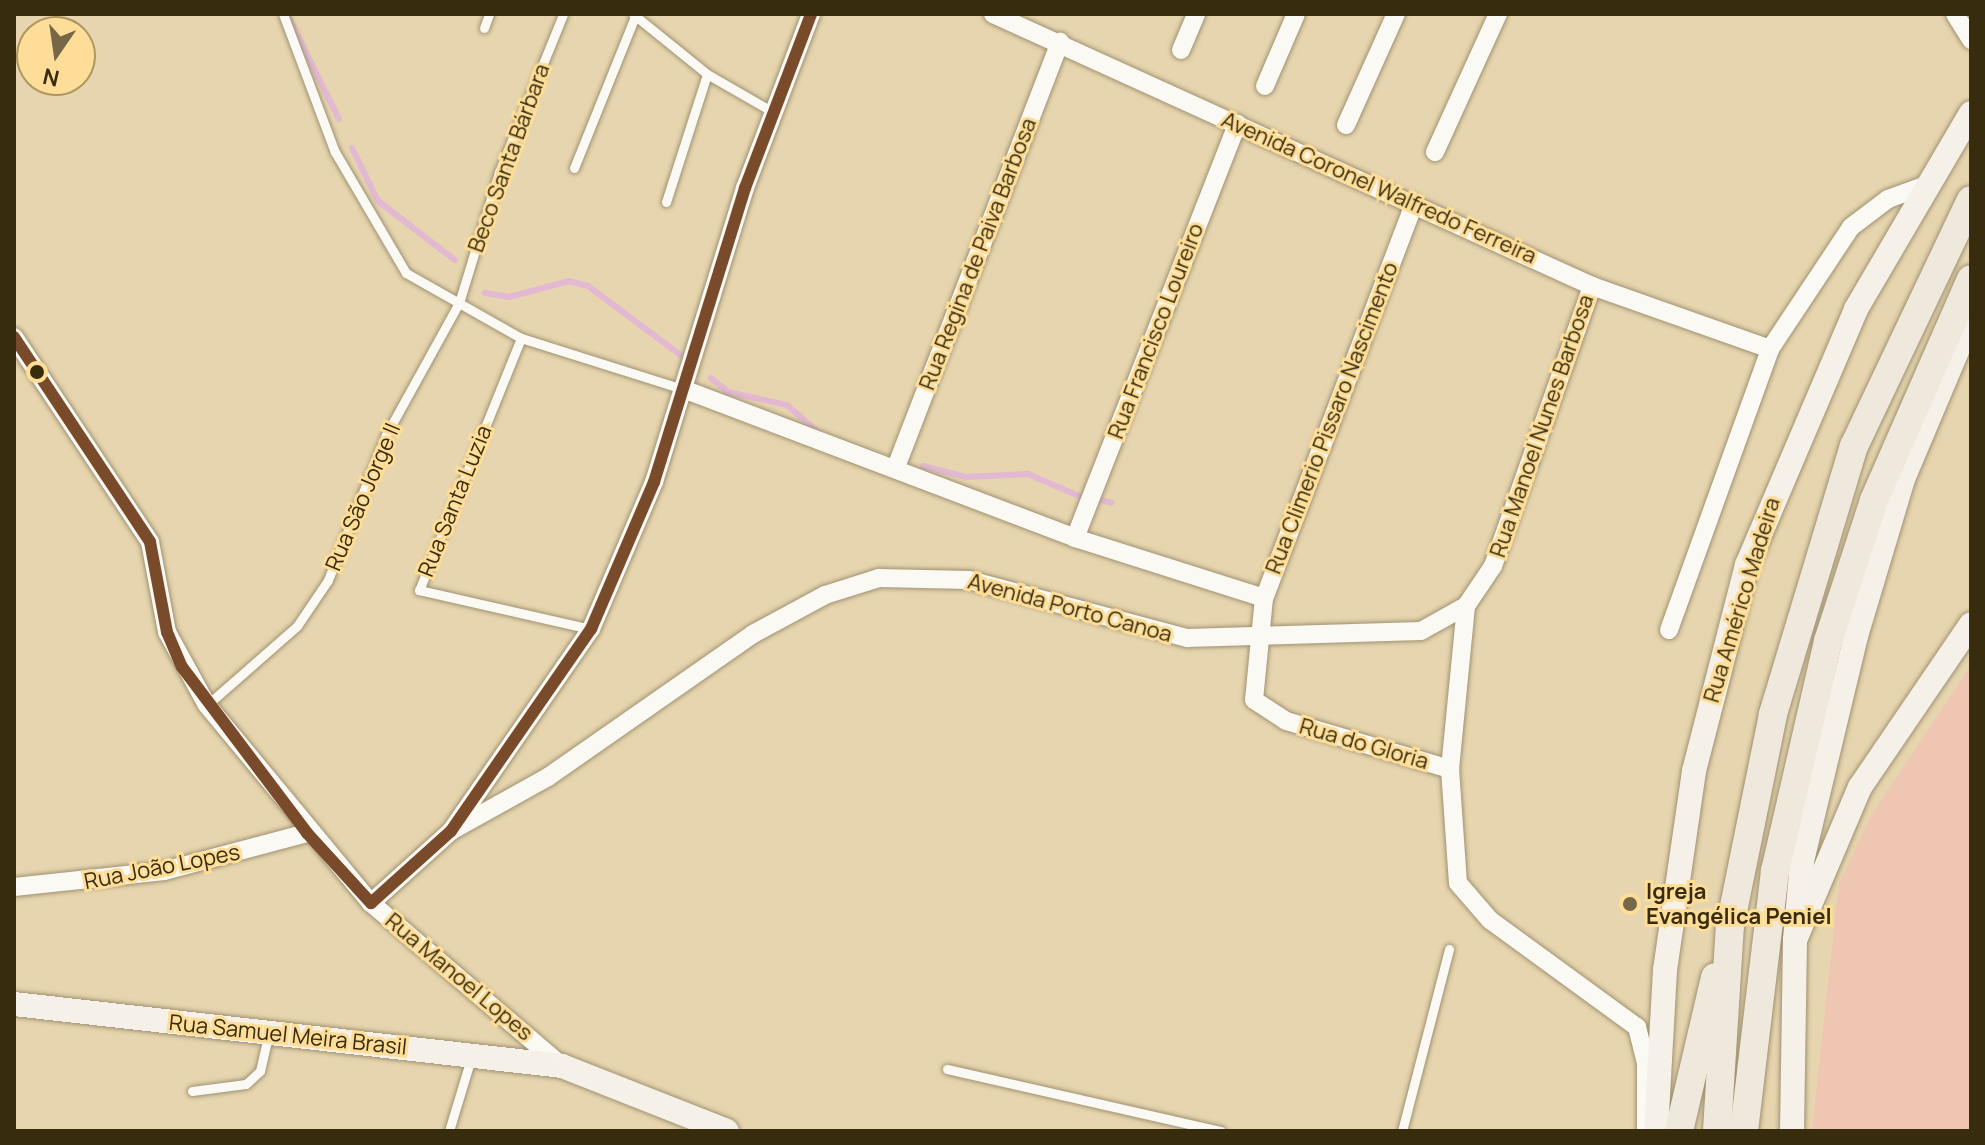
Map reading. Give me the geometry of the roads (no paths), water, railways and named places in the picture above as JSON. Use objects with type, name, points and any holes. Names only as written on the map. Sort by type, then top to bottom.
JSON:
[{"type":"main road","points":[[1679,1131],[1730,926],[1773,714],[1835,504],[1854,446],[1971,200]]},
{"type":"main road","points":[[1744,1131],[1775,871],[1828,641],[1874,500],[1971,279]]},
{"type":"main road","points":[[1717,1131],[1730,926]]},
{"type":"street","points":[[371,903],[451,831],[591,629],[686,390],[773,112],[811,14]]},
{"type":"street","points":[[1181,50],[1196,14]]},
{"type":"street","points":[[1265,86],[1296,14]]},
{"type":"street","points":[[1346,125],[1396,14]]},
{"type":"street","points":[[1435,152],[1498,14]]},
{"type":"street","points":[[1955,14],[1971,40]]},
{"type":"street","name":"Avenida Coronel Walfredo Ferreira","points":[[1000,16],[1592,286],[1770,349]]},
{"type":"street","name":"Rua Regina de Paiva Barbosa","points":[[896,467],[1060,41]]},
{"type":"street","name":"Rua Américo Madeira","points":[[1656,1131],[1665,970],[1694,771],[1747,565],[1817,391],[1971,113]]},
{"type":"street","name":"Rua Francisco Loureiro","points":[[1075,538],[1237,124]]},
{"type":"street","points":[[1669,630],[1770,349],[1851,227],[1888,199],[1929,184]]},
{"type":"street","name":"Rua Climerio Pissaro Nascimento","points":[[1261,635],[1264,598],[1414,204]]},
{"type":"street","name":"Rua Manoel Nunes Barbosa","points":[[1466,606],[1509,532],[1592,286]]},
{"type":"street","points":[[1792,1131],[1795,940],[1802,861],[1856,636],[1903,479],[1971,318]]},
{"type":"street","name":"Rua Manoel Lopes","points":[[14,337],[150,542],[167,632],[207,705],[307,833],[371,903],[562,1066],[727,1131]]},
{"type":"street","points":[[686,390],[896,467],[1075,538],[1264,598]]},
{"type":"street","name":"Avenida Porto Canoa","points":[[451,831],[561,768],[753,634],[825,595],[879,578],[969,580],[1187,638],[1403,635],[1466,606]]},
{"type":"street","points":[[1466,606],[1450,769],[1458,883],[1490,920],[1637,1027],[1646,1063],[1646,1131]]},
{"type":"street","points":[[1795,940],[1860,787],[1921,693],[1971,624]]},
{"type":"street","name":"Rua do Gloria","points":[[1261,635],[1254,700],[1286,721],[1450,769]]},
{"type":"street","name":"Rua João Lopes","points":[[14,887],[164,871],[307,833]]},
{"type":"street","name":"Rua Samuel Meira Brasil","points":[[14,1004],[562,1066]]},
{"type":"lane","points":[[283,14],[335,152],[378,233],[406,273],[521,338],[686,390]]},
{"type":"lane","points":[[484,28],[489,14]]},
{"type":"lane","name":"Beco Santa Bárbara","points":[[459,303],[499,172],[563,14]]},
{"type":"lane","points":[[574,168],[634,15],[707,74],[773,112]]},
{"type":"lane","points":[[666,202],[707,74]]},
{"type":"lane","name":"Rua São Jorge II","points":[[207,705],[297,626],[328,580],[386,435],[459,303]]},
{"type":"lane","name":"Rua Santa Luzia","points":[[521,338],[419,590],[591,629]]},
{"type":"lane","points":[[1402,1131],[1449,949]]},
{"type":"lane","points":[[192,1091],[246,1084],[260,1071],[269,1033]]},
{"type":"lane","points":[[449,1131],[472,1054]]},
{"type":"lane","points":[[947,1069],[1221,1131]]},
{"type":"waterway","points":[[287,14],[339,119]]},
{"type":"waterway","points":[[352,148],[378,201],[455,260]]},
{"type":"waterway","points":[[485,293],[509,297],[569,281],[588,286],[686,359]]},
{"type":"waterway","points":[[711,378],[728,392],[787,405],[820,434]]},
{"type":"waterway","points":[[923,466],[966,477],[1028,474],[1079,496]]},
{"type":"waterway","points":[[1095,498],[1111,503]]},
{"type":"place","name":"Igreja Evangélica Peniel","points":[[1630,904]]}]
